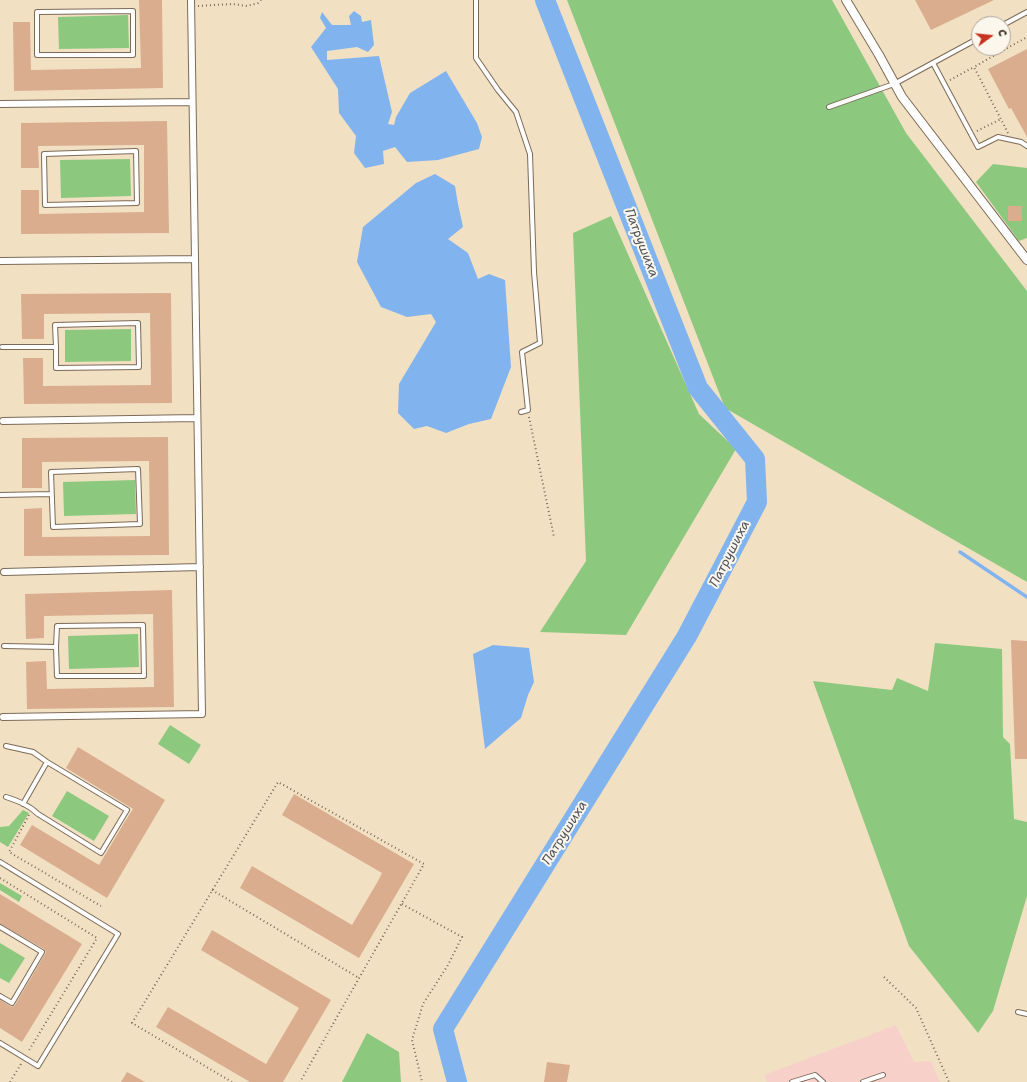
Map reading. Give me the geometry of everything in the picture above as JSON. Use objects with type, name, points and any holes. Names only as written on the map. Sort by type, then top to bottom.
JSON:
[{"type":"street","points":[[4,717],[202,714],[191,0]]},
{"type":"street","points":[[846,0],[902,97],[1026,258]]},
{"type":"street","points":[[2,104],[192,102]]},
{"type":"street","points":[[0,261],[196,259]]},
{"type":"street","points":[[3,421],[197,418]]},
{"type":"street","points":[[4,572],[200,567]]},
{"type":"lane","points":[[476,0],[476,58],[498,90],[516,112],[530,154],[534,272],[540,342],[522,352],[528,410],[521,412]]},
{"type":"lane","points":[[37,12],[133,12],[133,55],[37,55],[37,12]]},
{"type":"lane","points":[[1011,21],[1027,12]]},
{"type":"lane","points":[[829,107],[894,84],[971,42]]},
{"type":"lane","points":[[933,63],[978,147],[998,137],[1021,142],[1027,146]]},
{"type":"lane","points":[[136,151],[137,203],[45,205],[44,154],[136,151]]},
{"type":"lane","points":[[138,323],[139,367],[56,368],[56,347],[55,325],[138,323]]},
{"type":"lane","points":[[2,347],[56,347]]},
{"type":"lane","points":[[138,469],[140,524],[53,527],[51,494],[51,472],[138,469]]},
{"type":"lane","points":[[0,495],[51,494]]},
{"type":"lane","points":[[143,625],[144,676],[57,676],[56,647],[57,626],[143,625]]},
{"type":"lane","points":[[4,646],[56,647]]},
{"type":"lane","points":[[6,746],[33,752],[127,810],[101,853],[38,814],[33,809],[6,797]]},
{"type":"lane","points":[[23,804],[47,762]]},
{"type":"lane","points":[[0,862],[118,934],[38,1066],[0,1043]]},
{"type":"lane","points":[[0,927],[42,952],[12,1003],[0,996]]},
{"type":"lane","points":[[1018,1012],[1027,1014]]},
{"type":"lane","points":[[792,1082],[815,1075],[823,1082]]},
{"type":"lane","points":[[863,1082],[883,1075]]},
{"type":"path","points":[[192,14],[197,6],[233,4],[247,6],[258,3],[261,0]]},
{"type":"path","points":[[944,83],[1027,38]]},
{"type":"path","points":[[974,67],[1010,135]]},
{"type":"path","points":[[971,134],[1001,118]]},
{"type":"path","points":[[528,410],[554,537]]},
{"type":"path","points":[[232,1082],[132,1023],[278,782],[424,864],[300,1082]]},
{"type":"path","points":[[33,809],[9,852],[101,906]]},
{"type":"path","points":[[0,878],[97,938],[10,1082]]},
{"type":"path","points":[[212,890],[359,978]]},
{"type":"path","points":[[402,904],[462,937],[448,965],[422,1004],[412,1040],[422,1082]]},
{"type":"path","points":[[884,977],[916,1008],[949,1082]]},
{"type":"shaded area","points":[[896,1025],[914,1062],[931,1061],[940,1082],[767,1082],[764,1075]]},
{"type":"green space","points":[[567,0],[832,0],[906,133],[1027,291],[1027,582],[725,408]]},
{"type":"green space","points":[[128,15],[129,48],[59,49],[58,17]]},
{"type":"green space","points":[[130,159],[131,196],[61,198],[60,160]]},
{"type":"green space","points":[[993,164],[1027,168],[1027,238],[1019,241],[976,182]]},
{"type":"green space","points":[[611,216],[699,414],[736,449],[626,635],[540,632],[586,561],[573,233]]},
{"type":"green space","points":[[131,329],[131,361],[65,362],[65,330]]},
{"type":"green space","points":[[135,480],[136,514],[64,516],[63,482]]},
{"type":"green space","points":[[138,634],[139,667],[69,669],[68,636]]},
{"type":"green space","points":[[935,643],[1002,649],[1003,737],[1010,744],[1014,819],[1027,822],[1027,896],[993,1011],[978,1033],[909,946],[813,681],[892,690],[897,678],[928,691]]},
{"type":"green space","points":[[170,725],[201,745],[189,764],[158,744]]},
{"type":"green space","points":[[67,791],[109,816],[94,841],[52,816]]},
{"type":"green space","points":[[23,810],[29,813],[8,847],[0,842],[0,827],[9,826]]},
{"type":"green space","points":[[0,883],[22,896],[19,902],[0,890]]},
{"type":"green space","points":[[0,943],[25,958],[9,983],[0,978]]},
{"type":"green space","points":[[367,1033],[399,1052],[401,1082],[342,1082]]},
{"type":"water","points":[[354,11],[361,16],[362,22],[371,20],[374,45],[368,52],[357,47],[327,51],[327,60],[379,56],[392,112],[388,124],[394,125],[396,117],[410,93],[446,71],[477,123],[482,137],[479,149],[438,160],[407,162],[395,147],[383,151],[384,164],[365,168],[354,153],[356,136],[339,113],[338,89],[311,47],[326,28],[320,18],[322,12],[332,25],[351,25],[349,16]]},
{"type":"water","points":[[435,174],[455,186],[463,227],[448,239],[468,253],[478,279],[489,274],[505,280],[511,367],[491,419],[469,424],[446,433],[427,426],[414,429],[398,413],[399,384],[436,322],[431,314],[407,317],[381,307],[357,262],[363,227],[416,183]]},
{"type":"water","points":[[493,645],[529,648],[534,682],[528,695],[521,718],[485,749],[473,654]]},
{"type":"building","points":[[139,0],[162,0],[163,88],[14,91],[13,22],[30,22],[31,70],[141,68]]},
{"type":"building","points":[[915,0],[994,0],[931,30]]},
{"type":"building","points":[[1027,49],[1027,137],[1011,108],[1009,109],[988,69]]},
{"type":"building","points":[[167,121],[169,233],[21,234],[21,190],[39,190],[39,214],[144,212],[144,145],[38,146],[39,168],[21,168],[21,123]]},
{"type":"building","points":[[1008,206],[1022,206],[1022,221],[1008,221]]},
{"type":"building","points":[[171,293],[172,403],[24,404],[23,358],[43,358],[43,386],[151,385],[150,313],[44,314],[44,339],[22,339],[21,294]]},
{"type":"building","points":[[168,437],[169,555],[24,556],[24,509],[42,508],[42,537],[150,536],[149,461],[42,462],[42,488],[22,488],[22,438]]},
{"type":"building","points":[[172,590],[174,707],[27,709],[26,662],[46,661],[47,689],[154,687],[153,614],[44,616],[44,638],[26,639],[25,594]]},
{"type":"building","points":[[1011,640],[1027,641],[1027,759],[1015,759]]},
{"type":"building","points":[[78,747],[165,800],[107,898],[20,845],[32,825],[99,865],[133,809],[66,768]]},
{"type":"building","points":[[294,794],[414,864],[359,958],[240,888],[252,866],[352,925],[378,881],[382,873],[282,815]]},
{"type":"building","points":[[0,894],[82,944],[22,1042],[0,1028],[0,1000],[12,1007],[15,1005],[46,952],[44,949],[0,924]]},
{"type":"building","points":[[212,930],[331,1000],[283,1082],[250,1082],[156,1027],[168,1007],[266,1064],[299,1008],[201,950]]},
{"type":"building","points":[[547,1062],[570,1065],[567,1082],[544,1082]]},
{"type":"building","points":[[127,1072],[145,1082],[121,1082]]},
{"type":"waterway","name":"Патрушиха","points":[[457,1082],[443,1029],[687,636],[757,502],[755,459],[698,388],[545,0]]},
{"type":"waterway","points":[[960,552],[1027,597]]}]
